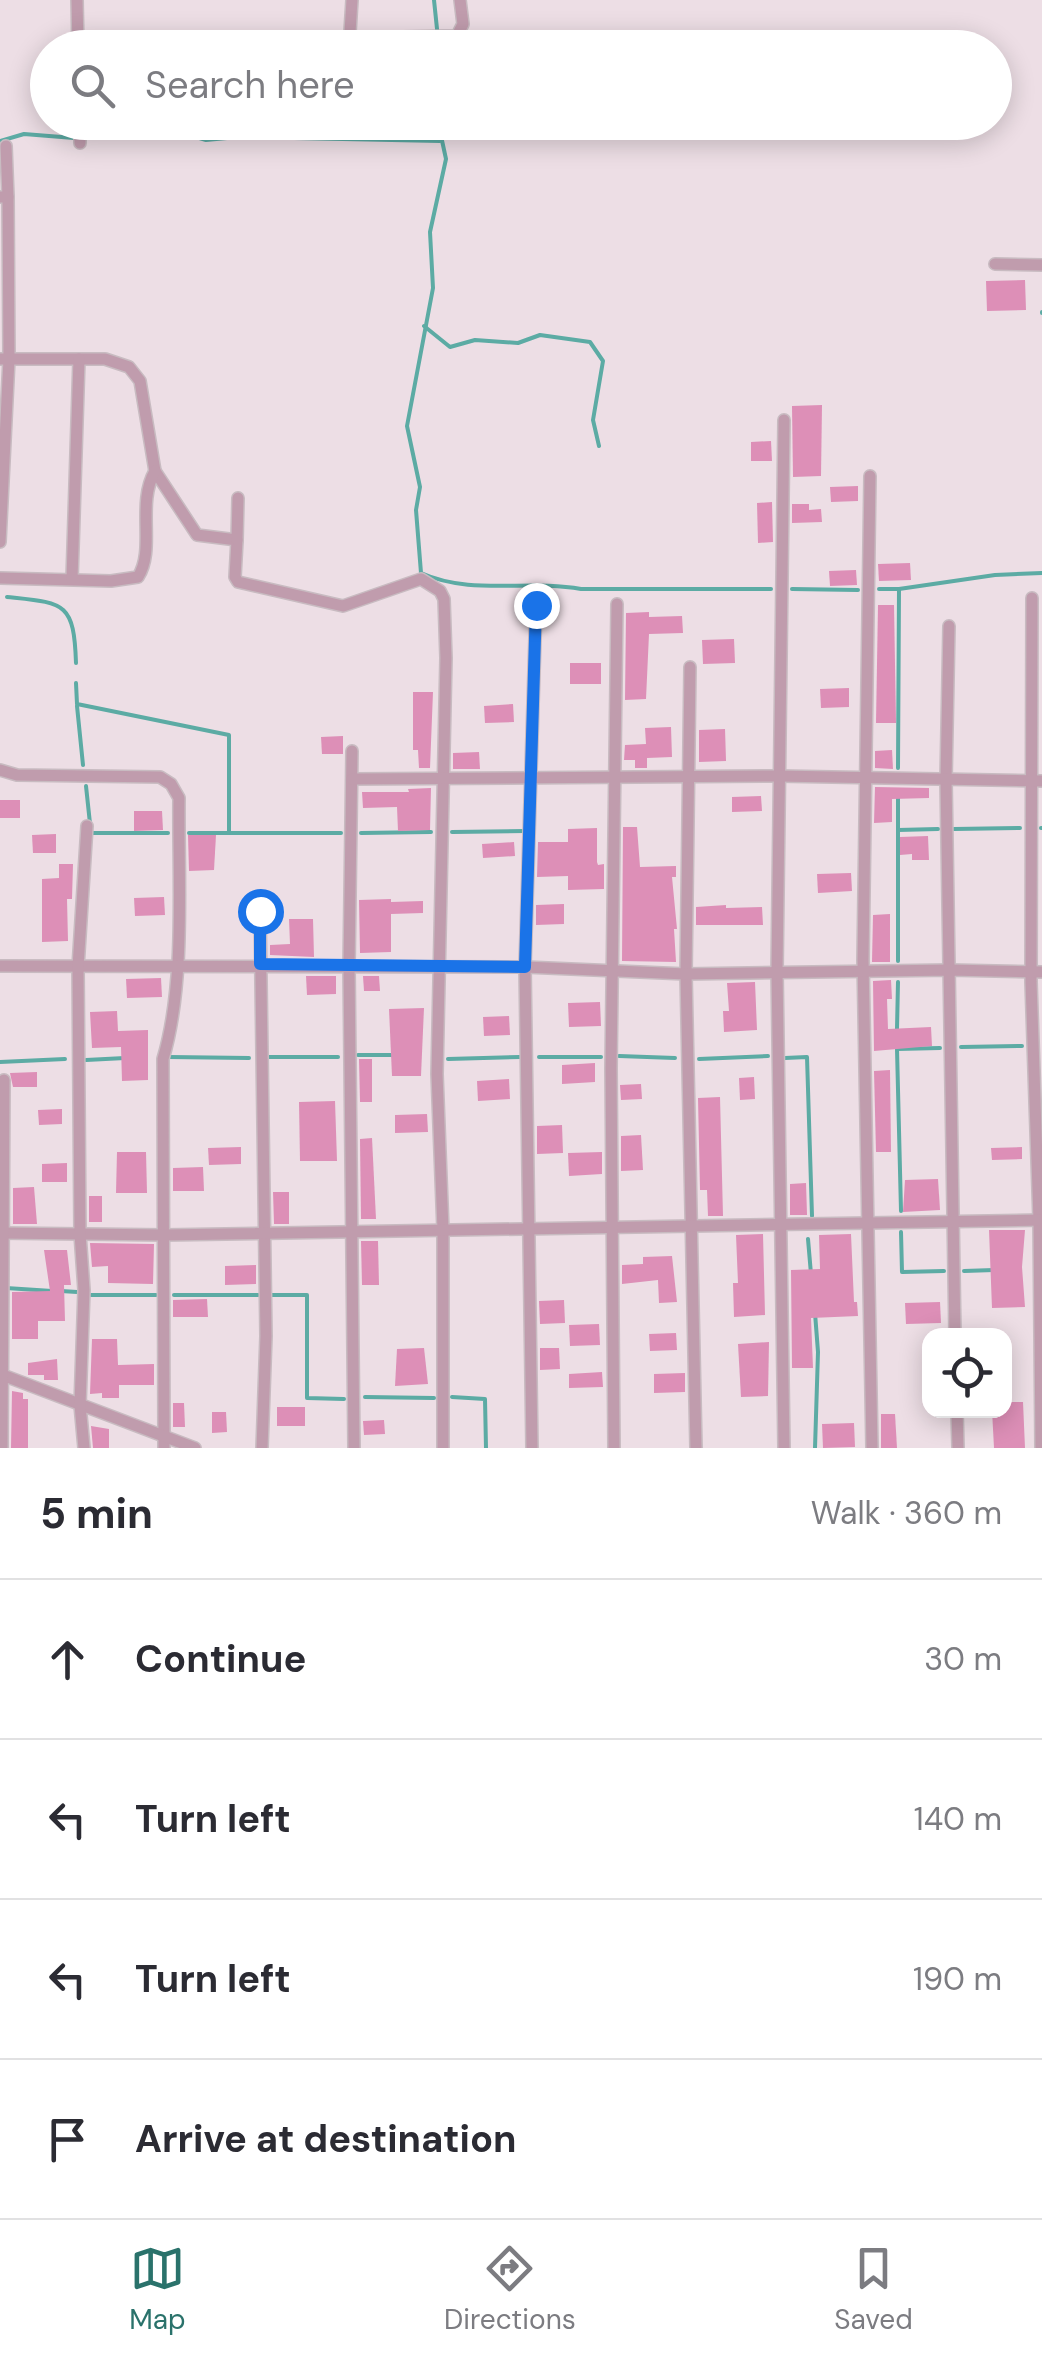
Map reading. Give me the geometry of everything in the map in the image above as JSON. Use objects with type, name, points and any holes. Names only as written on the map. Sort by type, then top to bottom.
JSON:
[{"type":"street","points":[[77,0],[78,30]]},
{"type":"street","points":[[350,30],[352,0]]},
{"type":"street","points":[[460,0],[461,30]]},
{"type":"street","points":[[0,542],[6,146]]},
{"type":"street","points":[[994,264],[1042,265]]},
{"type":"street","points":[[5,358],[80,359],[119,362],[128,367],[140,381],[155,471],[196,535],[238,540]]},
{"type":"street","points":[[72,580],[80,359]]},
{"type":"street","points":[[784,420],[777,971],[784,1448]]},
{"type":"street","points":[[0,578],[111,581],[138,577],[142,571],[146,486],[155,471]]},
{"type":"street","points":[[870,476],[863,972],[872,1448]]},
{"type":"street","points":[[238,498],[236,577],[244,584],[343,606],[421,579],[440,591],[444,599],[437,1074],[443,1230],[443,1448]]},
{"type":"street","points":[[1032,598],[1041,1448]]},
{"type":"street","points":[[614,1448],[612,971],[616,604]]},
{"type":"street","points":[[532,1448],[525,967],[536,605]]},
{"type":"street","points":[[949,626],[946,780],[956,1328]]},
{"type":"street","points":[[690,667],[686,974],[696,1448]]},
{"type":"street","points":[[352,751],[354,1448]]},
{"type":"street","points":[[0,770],[17,774],[160,777],[171,784],[179,798],[176,966],[172,1028],[163,1060],[164,1443]]},
{"type":"street","points":[[352,779],[779,776],[1036,781]]},
{"type":"street","points":[[84,1448],[80,1405],[84,1290],[78,967],[87,826]]},
{"type":"street","points":[[260,911],[265,1234],[262,1448]]},
{"type":"street","points":[[0,966],[260,964],[525,967],[686,974],[950,970],[1036,973]]},
{"type":"street","points":[[2,1448],[4,1080]]},
{"type":"street","points":[[1,1233],[265,1234],[1040,1220]]},
{"type":"street","points":[[1,1374],[164,1443],[195,1448]]},
{"type":"street","points":[[957,1418],[958,1448]]},
{"type":"building","points":[[1025,280],[1026,310],[987,311],[986,281]]},
{"type":"building","points":[[822,405],[821,476],[793,477],[792,406]]},
{"type":"building","points":[[771,441],[772,461],[751,461],[751,442]]},
{"type":"building","points":[[858,486],[858,501],[831,502],[830,487]]},
{"type":"building","points":[[772,502],[773,542],[758,543],[757,503]]},
{"type":"building","points":[[792,504],[809,504],[809,510],[821,509],[822,522],[792,523]]},
{"type":"building","points":[[910,563],[911,580],[879,581],[878,564]]},
{"type":"building","points":[[856,570],[857,585],[830,586],[829,571]]},
{"type":"building","points":[[878,605],[894,605],[896,723],[876,723]]},
{"type":"building","points":[[649,612],[649,617],[682,616],[683,633],[649,634],[646,699],[625,700],[626,613]]},
{"type":"building","points":[[734,639],[735,663],[703,664],[702,640]]},
{"type":"building","points":[[570,663],[601,663],[601,684],[570,684]]},
{"type":"building","points":[[849,688],[849,707],[821,708],[820,689]]},
{"type":"building","points":[[413,692],[433,692],[430,768],[419,768],[418,750],[413,750]]},
{"type":"building","points":[[513,704],[514,722],[485,723],[484,706]]},
{"type":"building","points":[[671,727],[672,757],[647,758],[647,768],[635,768],[635,760],[624,760],[625,745],[646,744],[645,728]]},
{"type":"building","points":[[725,729],[726,761],[699,762],[699,730]]},
{"type":"building","points":[[343,736],[343,754],[322,754],[321,737]]},
{"type":"building","points":[[892,750],[893,769],[875,768],[875,751]]},
{"type":"building","points":[[479,752],[480,769],[453,769],[453,753]]},
{"type":"building","points":[[875,787],[929,788],[929,798],[892,799],[892,822],[874,823]]},
{"type":"building","points":[[431,788],[430,830],[398,831],[397,807],[363,808],[362,792]]},
{"type":"building","points":[[761,796],[762,811],[732,812],[732,797]]},
{"type":"building","points":[[0,800],[20,800],[20,818],[0,818]]},
{"type":"building","points":[[134,811],[162,811],[163,830],[134,831]]},
{"type":"building","points":[[623,827],[637,827],[640,867],[676,866],[676,877],[672,877],[676,962],[622,961]]},
{"type":"building","points":[[597,828],[597,862],[604,864],[604,889],[568,890],[568,876],[537,877],[538,842],[568,842],[568,829]]},
{"type":"building","points":[[56,834],[56,853],[33,853],[32,835]]},
{"type":"building","points":[[188,835],[216,835],[214,870],[189,871]]},
{"type":"building","points":[[928,836],[929,860],[912,860],[912,854],[900,855],[900,837]]},
{"type":"building","points":[[514,842],[515,856],[483,858],[482,844]]},
{"type":"building","points":[[59,864],[73,864],[72,899],[67,899],[68,941],[42,942],[42,879],[59,878]]},
{"type":"building","points":[[851,873],[852,891],[818,893],[817,874]]},
{"type":"building","points":[[164,897],[165,915],[135,916],[134,898]]},
{"type":"building","points":[[359,900],[423,901],[423,913],[391,914],[391,952],[360,953]]},
{"type":"building","points":[[564,904],[564,924],[536,925],[536,905]]},
{"type":"building","points":[[696,907],[762,907],[763,925],[696,925]]},
{"type":"building","points":[[890,914],[890,962],[872,962],[873,915]]},
{"type":"building","points":[[289,919],[313,919],[314,957],[270,955],[270,945],[290,944]]},
{"type":"building","points":[[306,976],[336,976],[336,994],[307,995]]},
{"type":"building","points":[[363,976],[379,976],[380,991],[364,991]]},
{"type":"building","points":[[161,978],[162,997],[127,998],[126,979]]},
{"type":"building","points":[[891,980],[888,1029],[931,1027],[932,1046],[874,1051],[873,981]]},
{"type":"building","points":[[755,982],[757,1030],[724,1032],[723,1011],[729,1011],[727,983]]},
{"type":"building","points":[[600,1002],[601,1026],[569,1027],[568,1003]]},
{"type":"building","points":[[424,1008],[421,1076],[392,1076],[389,1009]]},
{"type":"building","points":[[117,1011],[118,1031],[148,1030],[148,1080],[122,1081],[121,1047],[92,1048],[90,1012]]},
{"type":"building","points":[[509,1016],[510,1035],[484,1036],[483,1017]]},
{"type":"building","points":[[359,1059],[372,1059],[372,1102],[360,1102]]},
{"type":"building","points":[[595,1063],[595,1082],[562,1084],[562,1065]]},
{"type":"building","points":[[890,1070],[891,1152],[876,1152],[874,1071]]},
{"type":"building","points":[[37,1072],[37,1087],[13,1087],[10,1073]]},
{"type":"building","points":[[754,1077],[755,1099],[740,1100],[739,1078]]},
{"type":"building","points":[[509,1079],[510,1099],[478,1101],[477,1081]]},
{"type":"building","points":[[641,1084],[642,1099],[621,1100],[620,1085]]},
{"type":"building","points":[[720,1097],[723,1216],[708,1216],[707,1190],[700,1190],[698,1098]]},
{"type":"building","points":[[335,1101],[337,1161],[300,1161],[299,1102]]},
{"type":"building","points":[[62,1109],[62,1124],[39,1125],[38,1110]]},
{"type":"building","points":[[427,1114],[428,1132],[395,1133],[395,1115]]},
{"type":"building","points":[[562,1125],[563,1153],[537,1154],[537,1126]]},
{"type":"building","points":[[641,1135],[643,1170],[621,1171],[621,1136]]},
{"type":"building","points":[[372,1138],[376,1219],[361,1219],[360,1139]]},
{"type":"building","points":[[241,1147],[241,1164],[209,1165],[208,1148]]},
{"type":"building","points":[[1022,1147],[1022,1159],[992,1160],[991,1148]]},
{"type":"building","points":[[117,1152],[146,1152],[147,1193],[116,1193]]},
{"type":"building","points":[[602,1152],[602,1174],[569,1176],[568,1153]]},
{"type":"building","points":[[67,1163],[67,1182],[42,1182],[42,1164]]},
{"type":"building","points":[[203,1167],[204,1191],[173,1191],[173,1168]]},
{"type":"building","points":[[938,1179],[940,1210],[903,1212],[905,1180]]},
{"type":"building","points":[[806,1183],[807,1215],[790,1215],[790,1184]]},
{"type":"building","points":[[34,1187],[37,1224],[13,1224],[13,1188]]},
{"type":"building","points":[[273,1192],[289,1192],[289,1224],[274,1224]]},
{"type":"building","points":[[89,1196],[102,1196],[102,1222],[89,1222]]},
{"type":"building","points":[[989,1230],[1025,1230],[1025,1307],[992,1308]]},
{"type":"building","points":[[763,1234],[765,1315],[734,1317],[733,1283],[738,1283],[736,1235]]},
{"type":"building","points":[[851,1234],[858,1316],[811,1318],[813,1368],[792,1368],[791,1270],[820,1269],[819,1235]]},
{"type":"building","points":[[361,1241],[378,1241],[379,1285],[362,1285]]},
{"type":"building","points":[[90,1243],[154,1244],[153,1284],[108,1283],[108,1266],[92,1267]]},
{"type":"building","points":[[44,1250],[67,1250],[71,1285],[64,1285],[65,1321],[38,1321],[38,1339],[12,1339],[12,1292],[50,1291]]},
{"type":"building","points":[[672,1256],[677,1302],[659,1303],[658,1280],[622,1284],[622,1265],[643,1264],[643,1257]]},
{"type":"building","points":[[256,1265],[256,1284],[225,1285],[225,1266]]},
{"type":"building","points":[[207,1299],[208,1317],[173,1317],[173,1300]]},
{"type":"building","points":[[564,1300],[565,1323],[540,1324],[539,1301]]},
{"type":"building","points":[[940,1302],[941,1323],[906,1324],[905,1303]]},
{"type":"building","points":[[599,1324],[600,1345],[570,1346],[569,1325]]},
{"type":"building","points":[[676,1333],[677,1350],[650,1351],[649,1334]]},
{"type":"building","points":[[92,1339],[117,1339],[118,1365],[154,1364],[154,1385],[119,1385],[119,1398],[90,1394]]},
{"type":"building","points":[[769,1342],[768,1396],[741,1397],[738,1344]]},
{"type":"building","points":[[424,1348],[428,1384],[395,1386],[397,1349]]},
{"type":"building","points":[[540,1348],[559,1348],[560,1369],[540,1370]]},
{"type":"building","points":[[57,1359],[58,1380],[28,1375],[28,1363]]},
{"type":"building","points":[[602,1372],[603,1387],[569,1388],[569,1374]]},
{"type":"building","points":[[685,1373],[685,1392],[654,1393],[654,1374]]},
{"type":"building","points":[[12,1391],[23,1393],[23,1399],[28,1399],[28,1448],[11,1448]]},
{"type":"building","points":[[1012,1402],[1023,1402],[1025,1448],[994,1448],[992,1418],[1012,1418]]},
{"type":"building","points":[[173,1403],[184,1403],[185,1427],[173,1427]]},
{"type":"building","points":[[277,1407],[305,1407],[305,1426],[277,1426]]},
{"type":"building","points":[[212,1412],[226,1412],[227,1432],[212,1433]]},
{"type":"building","points":[[881,1414],[895,1414],[897,1448],[881,1448]]},
{"type":"building","points":[[384,1420],[385,1434],[364,1435],[363,1421]]},
{"type":"building","points":[[854,1423],[855,1447],[823,1448],[822,1424]]},
{"type":"building","points":[[91,1426],[109,1429],[109,1448],[93,1448]]},
{"type":"waterway","points":[[434,0],[437,30]]},
{"type":"waterway","points":[[0,141],[30,134]]},
{"type":"waterway","points":[[391,140],[440,141]]},
{"type":"waterway","points":[[442,140],[446,159],[430,232],[433,288],[407,426],[420,487],[416,510],[421,573],[480,586],[771,589]]},
{"type":"waterway","points":[[424,326],[450,347],[475,340],[518,343],[540,335],[590,342],[603,361],[593,420],[599,446]]},
{"type":"waterway","points":[[899,589],[995,575],[1042,573]]},
{"type":"waterway","points":[[792,589],[858,590]]},
{"type":"waterway","points":[[879,589],[899,589],[898,768]]},
{"type":"waterway","points":[[7,597],[42,601],[62,609],[72,627],[76,663]]},
{"type":"waterway","points":[[76,683],[77,704],[229,735],[229,833],[341,833]]},
{"type":"waterway","points":[[77,706],[83,765]]},
{"type":"waterway","points":[[86,786],[91,833],[168,833]]},
{"type":"waterway","points":[[898,796],[898,961]]},
{"type":"waterway","points":[[954,829],[1020,828]]},
{"type":"waterway","points":[[898,830],[938,829]]},
{"type":"waterway","points":[[452,832],[525,831]]},
{"type":"waterway","points":[[361,833],[431,832]]},
{"type":"waterway","points":[[189,833],[229,833]]},
{"type":"waterway","points":[[897,1029],[898,982]]},
{"type":"waterway","points":[[961,1047],[1022,1046]]},
{"type":"waterway","points":[[901,1211],[897,1049],[940,1048]]},
{"type":"waterway","points":[[358,1055],[394,1055]]},
{"type":"waterway","points":[[619,1056],[675,1058]]},
{"type":"waterway","points":[[699,1059],[768,1056]]},
{"type":"waterway","points":[[169,1057],[249,1058]]},
{"type":"waterway","points":[[269,1057],[338,1057]]},
{"type":"waterway","points":[[448,1059],[520,1057]]},
{"type":"waterway","points":[[539,1057],[601,1057]]},
{"type":"waterway","points":[[785,1058],[807,1057],[812,1216]]},
{"type":"waterway","points":[[86,1060],[125,1058]]},
{"type":"waterway","points":[[0,1062],[65,1059]]},
{"type":"waterway","points":[[901,1232],[902,1272],[944,1271]]},
{"type":"waterway","points":[[808,1239],[811,1274]]},
{"type":"waterway","points":[[964,1271],[994,1270]]},
{"type":"waterway","points":[[6,1288],[52,1291]]},
{"type":"waterway","points":[[61,1291],[77,1292]]},
{"type":"waterway","points":[[91,1295],[156,1295]]},
{"type":"waterway","points":[[174,1295],[258,1295]]},
{"type":"waterway","points":[[271,1295],[307,1295],[307,1398],[344,1399]]},
{"type":"waterway","points":[[815,1313],[815,1448]]},
{"type":"waterway","points":[[365,1397],[434,1398]]},
{"type":"waterway","points":[[452,1397],[485,1399],[486,1448]]},
{"type":"route","points":[[260,911],[260,964],[525,967],[536,605]]}]
